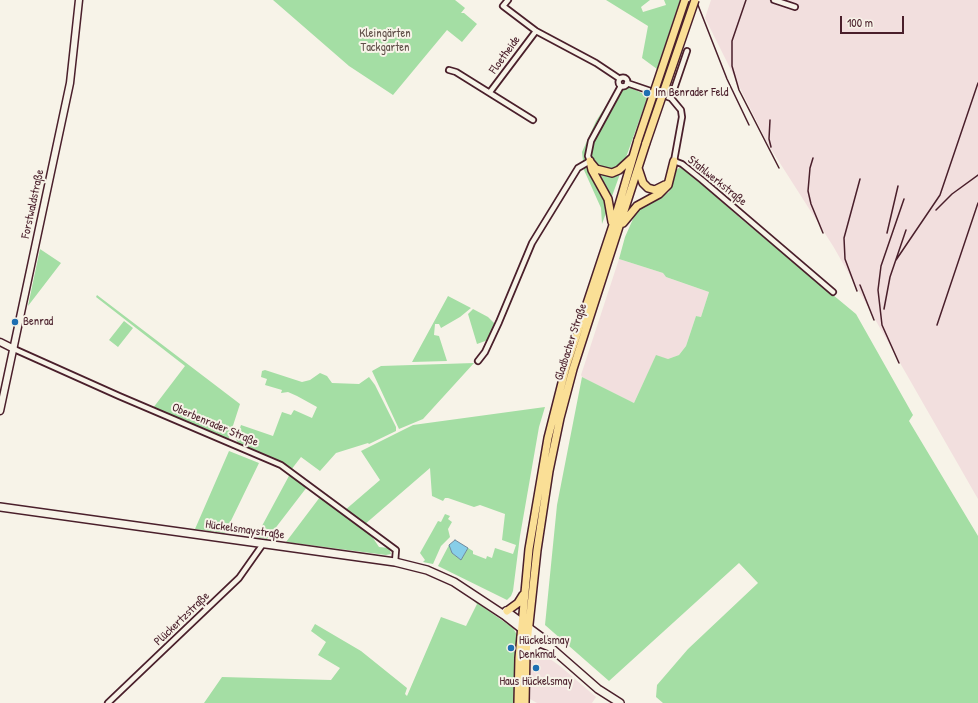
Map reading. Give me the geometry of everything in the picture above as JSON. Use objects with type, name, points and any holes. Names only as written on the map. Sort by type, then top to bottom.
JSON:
[{"type":"main road","name":"Gladbacher Straße","points":[[525,703],[526,652],[544,499],[560,418],[573,369],[616,226],[632,158],[685,0]]},
{"type":"main road","name":"Gladbacher Straße","points":[[518,703],[521,625],[524,594],[536,504],[553,416],[574,341],[638,167],[695,0]]},
{"type":"main road","points":[[590,161],[596,169],[612,173],[620,170],[632,158]]},
{"type":"main road","points":[[590,161],[592,170],[608,199],[616,226],[637,206],[659,194],[670,181],[674,161]]},
{"type":"main road","points":[[638,167],[643,183],[648,188],[659,189],[670,181]]},
{"type":"main road","name":"Hückelsmaystraße","points":[[0,506],[395,562],[427,570],[446,578],[480,598],[529,631],[544,639],[550,648]]},
{"type":"main road","points":[[507,611],[518,604],[524,594]]},
{"type":"main road","name":"Hückelsmaystraße","points":[[480,598],[507,611],[521,625]]},
{"type":"main road","name":"Hückelsmaystraße","points":[[529,631],[540,643],[550,648],[598,689],[620,703]]},
{"type":"main road","points":[[526,652],[540,643]]},
{"type":"street","name":"Forstwaldstraße","points":[[0,410],[70,83],[79,0]]},
{"type":"street","points":[[508,0],[503,6],[536,30],[620,79],[624,78],[627,83],[671,98],[686,52]]},
{"type":"street","points":[[774,0],[794,7]]},
{"type":"street","name":"Floetheide","points":[[490,92],[536,30]]},
{"type":"street","name":"Floetheide","points":[[449,70],[456,72],[534,120]]},
{"type":"street","points":[[620,79],[619,82],[621,86]]},
{"type":"street","points":[[478,361],[485,352],[491,339],[532,243],[574,173],[590,161],[588,156],[591,141],[621,86],[627,83]]},
{"type":"street","name":"Stahlwerkstraße","points":[[671,98],[681,110],[682,117],[674,161],[682,164],[702,180],[833,292]]},
{"type":"street","name":"Oberbenrader Straße","points":[[0,342],[120,397],[281,465],[396,550],[395,562]]},
{"type":"street","name":"Plückertzstraße","points":[[108,703],[239,578],[264,544]]},
{"type":"shaded area","points":[[711,0],[978,0],[978,499],[833,246],[769,146],[705,18]]},
{"type":"shaded area","points":[[619,259],[663,273],[666,277],[709,292],[701,317],[696,316],[686,346],[679,355],[668,359],[656,356],[634,403],[582,377],[581,375]]},
{"type":"shaded area","points":[[537,652],[543,654],[560,666],[596,697],[592,703],[537,703],[530,699],[531,661]]},
{"type":"green space","name":"Kleingärten Tackgarten","points":[[273,0],[455,0],[465,8],[461,13],[464,13],[477,24],[462,42],[447,30],[393,95],[349,66]]},
{"type":"green space","points":[[606,0],[650,0],[641,7],[643,12],[666,5],[664,0],[680,0],[657,69],[642,58],[648,26]]},
{"type":"green space","points":[[627,86],[648,96],[602,224],[601,208],[584,170],[582,152],[596,121],[617,89]]},
{"type":"green space","points":[[682,166],[739,217],[856,314],[913,415],[909,421],[978,536],[978,703],[663,703],[656,697],[657,685],[688,649],[758,583],[739,563],[609,681],[545,625],[557,505],[582,377],[634,403],[656,355],[668,359],[679,355],[686,346],[696,316],[701,317],[709,292],[666,277],[663,273],[619,259],[625,237],[637,210],[669,192],[676,170]]},
{"type":"green space","points":[[40,249],[61,263],[28,306]]},
{"type":"green space","points":[[97,295],[240,404],[229,438],[226,440],[153,408],[185,366],[96,297]]},
{"type":"green space","points":[[448,296],[471,308],[460,317],[441,328],[439,324],[435,324],[434,335],[439,336],[447,361],[412,362]]},
{"type":"green space","points":[[473,309],[488,317],[496,325],[488,340],[477,344],[468,314]]},
{"type":"green space","points":[[124,321],[133,328],[118,347],[109,340]]},
{"type":"green space","points":[[474,363],[423,419],[399,429],[372,371],[381,366]]},
{"type":"green space","points":[[265,370],[302,382],[310,380],[320,373],[327,376],[332,383],[359,384],[369,377],[375,385],[396,427],[396,431],[369,444],[368,443],[336,453],[320,471],[301,457],[291,470],[267,457],[239,445],[236,439],[241,425],[273,436],[282,412],[291,415],[294,410],[312,418],[317,407],[288,392],[281,393],[282,390],[265,385],[267,379],[261,377],[262,371]]},
{"type":"green space","points":[[545,407],[539,427],[520,536],[513,591],[507,600],[438,566],[449,545],[452,553],[461,560],[468,548],[473,551],[473,554],[486,559],[487,556],[492,558],[495,548],[513,554],[516,545],[502,540],[505,514],[480,505],[474,507],[448,498],[445,498],[443,501],[432,496],[430,468],[364,525],[344,511],[380,480],[361,451],[413,425]]},
{"type":"green space","points":[[229,451],[259,463],[225,533],[195,529]]},
{"type":"green space","points":[[290,474],[307,487],[267,539],[256,537]]},
{"type":"green space","points":[[320,497],[371,535],[379,547],[389,548],[391,554],[386,555],[286,542]]},
{"type":"green space","points":[[445,514],[450,516],[448,519],[452,522],[448,529],[450,537],[441,546],[433,564],[423,562],[425,560],[420,553],[438,521],[441,522]]},
{"type":"green space","points":[[473,600],[513,628],[517,635],[516,703],[204,703],[222,677],[331,680],[340,668],[318,655],[326,642],[311,631],[315,624],[361,651],[407,688],[405,694],[407,696],[441,617],[466,626],[477,604]]},
{"type":"water","points":[[455,540],[468,548],[461,560],[452,553],[449,545]]},
{"type":"railway","points":[[696,0],[727,79],[749,125]]},
{"type":"railway","points":[[746,0],[732,41],[732,66],[739,90],[779,168]]},
{"type":"railway","points":[[896,260],[940,195],[978,83]]},
{"type":"railway","points":[[770,120],[769,139],[771,147]]},
{"type":"railway","points":[[813,158],[810,168],[808,191],[811,204],[823,233]]},
{"type":"railway","points":[[936,210],[952,194],[978,175]]},
{"type":"railway","points":[[857,291],[845,259],[844,238],[860,179]]},
{"type":"railway","points":[[887,233],[898,186]]},
{"type":"railway","points":[[899,363],[882,325],[878,290],[881,266],[904,199]]},
{"type":"railway","points":[[937,325],[978,203]]},
{"type":"railway","points":[[884,309],[890,277],[906,230]]},
{"type":"railway","points":[[860,285],[874,320]]},
{"type":"place","name":"Im Benrader Feld","points":[[647,93]]},
{"type":"place","name":"Benrad","points":[[15,322]]},
{"type":"place","name":"Hückelsmay Denkmal","points":[[511,648]]},
{"type":"place","name":"Haus Hückelsmay","points":[[536,668]]}]
